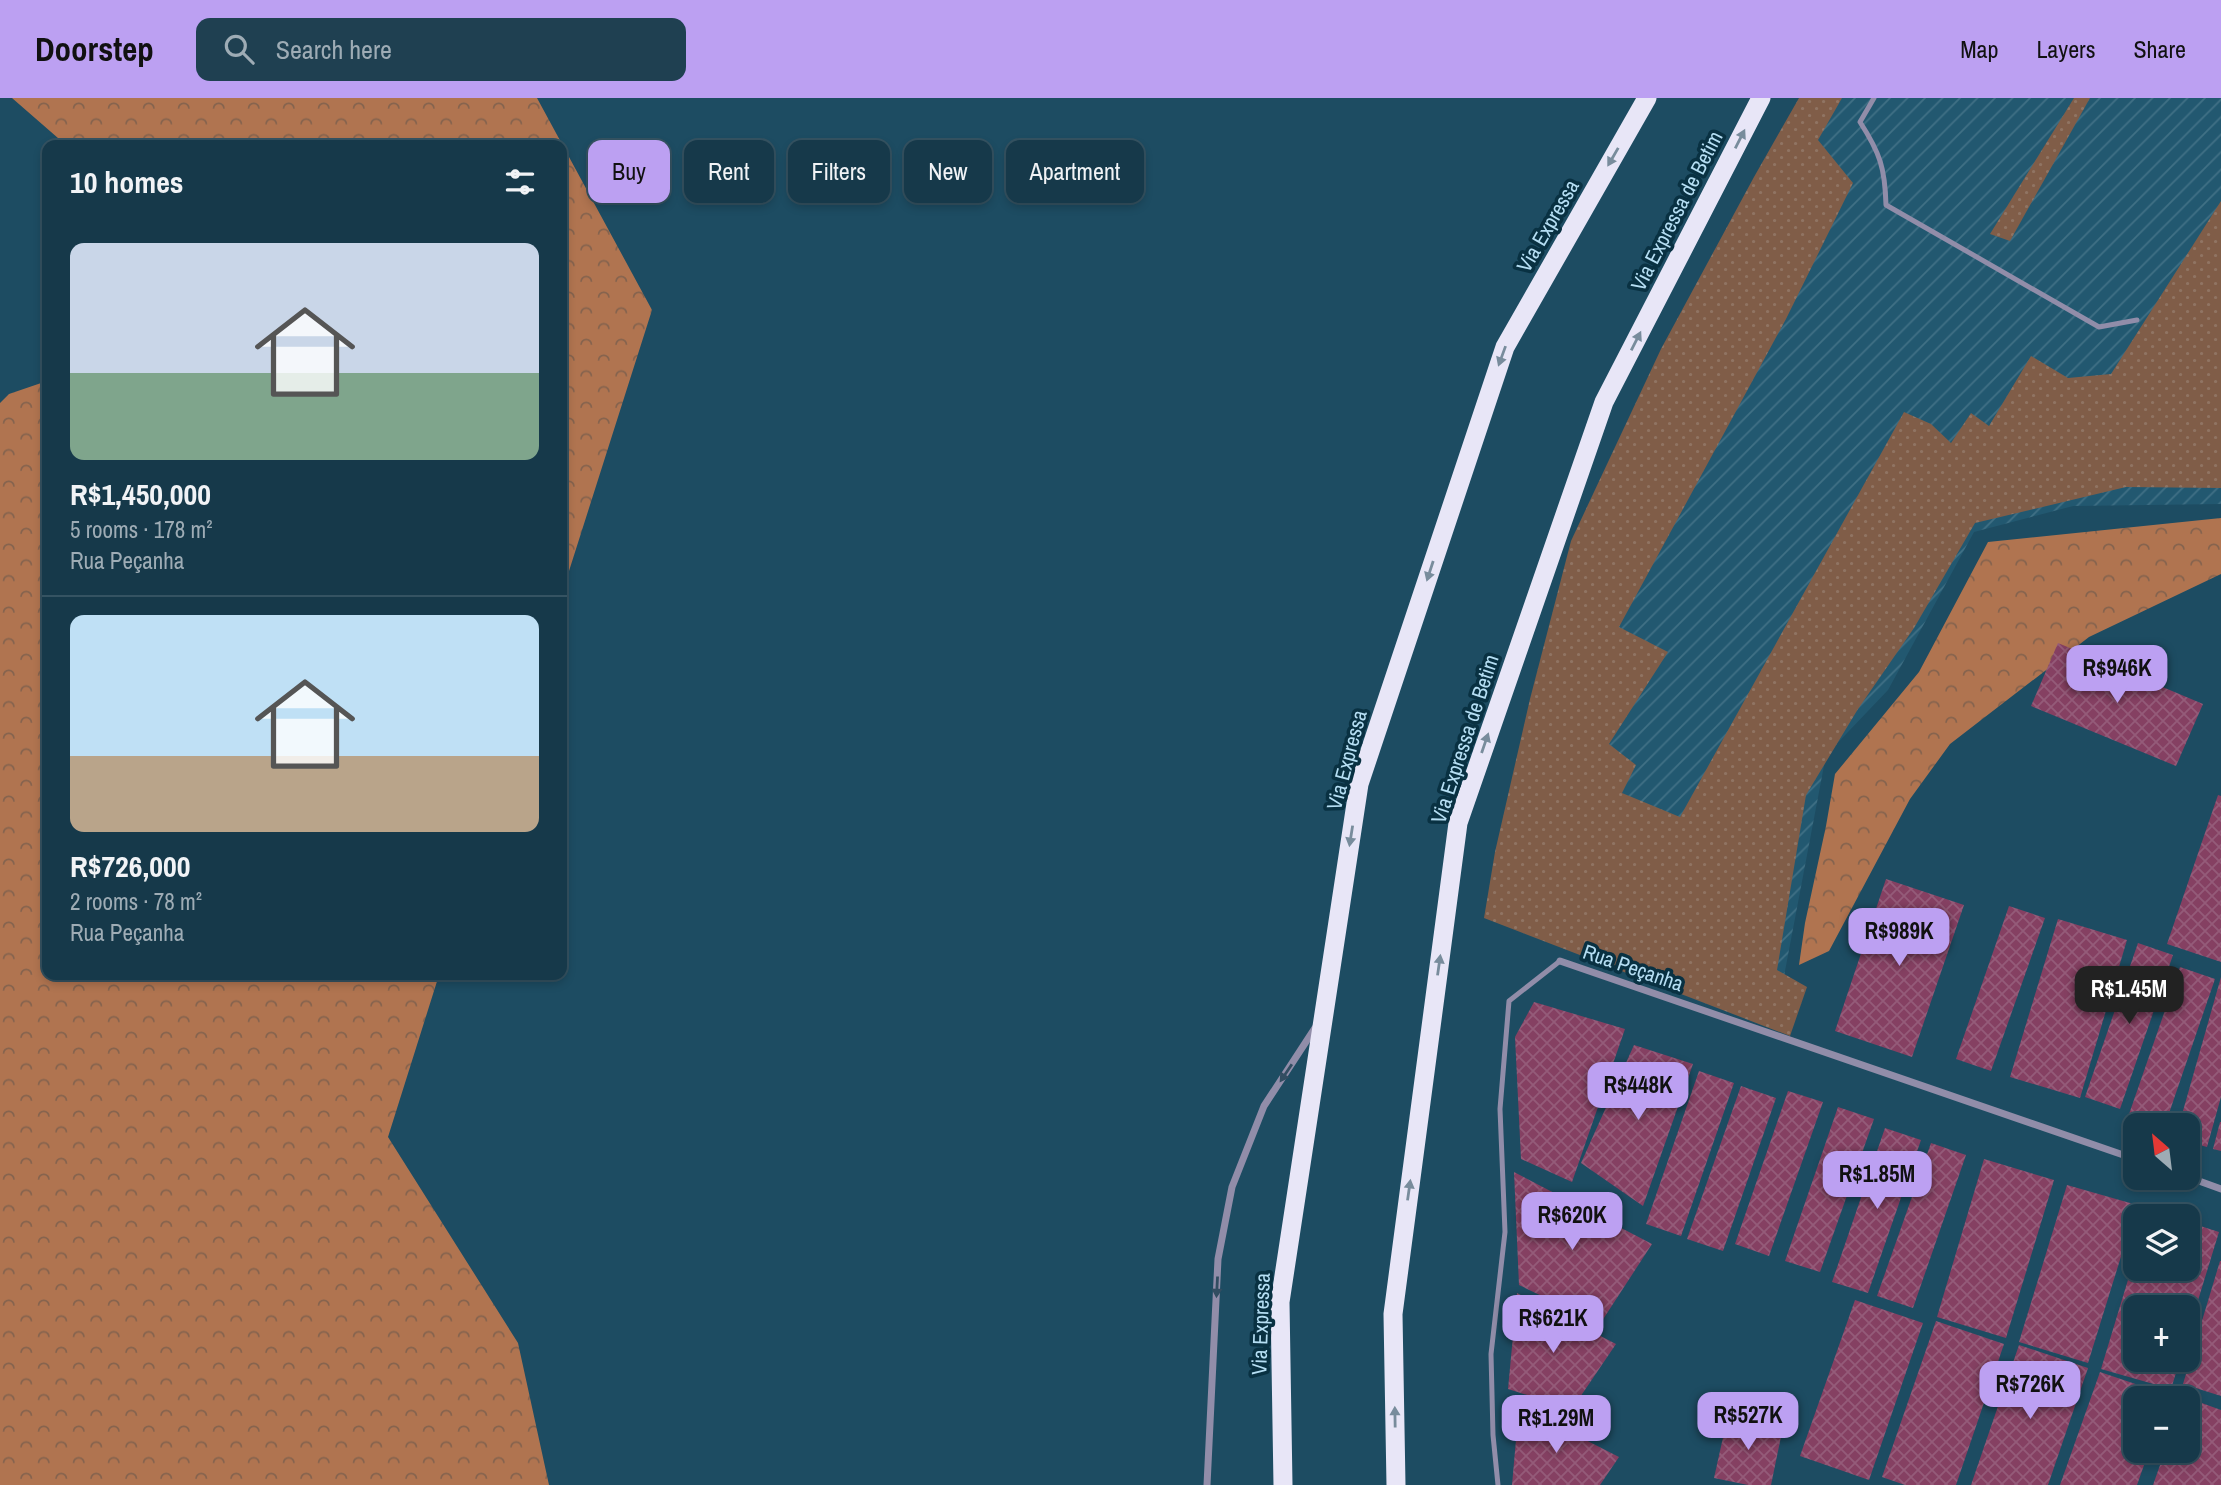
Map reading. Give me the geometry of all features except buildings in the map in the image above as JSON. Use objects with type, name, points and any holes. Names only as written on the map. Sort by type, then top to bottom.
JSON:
[{"type":"highway","name":"Via Expressa","points":[[1283,1485],[1280,1302],[1359,784],[1505,347],[1647,98]]},
{"type":"highway","name":"Via Expressa de Betim","points":[[1396,1485],[1393,1314],[1458,823],[1604,402],[1761,98]]},
{"type":"street","name":"Rua Peçanha","points":[[1560,961],[2123,1155]]},
{"type":"street","points":[[1207,1485],[1218,1259],[1232,1187],[1264,1106],[1323,1016]]},
{"type":"street","points":[[2200,1181],[2221,1189]]},
{"type":"lane","points":[[1874,98],[1860,122],[1875,145],[1885,172],[1886,205],[2099,327],[2137,320]]},
{"type":"lane","name":"Rua Peçanha","points":[[1499,1485],[1493,1435],[1491,1354],[1505,1232],[1500,1109],[1509,1001],[1560,961]]},
{"type":"shaded area","points":[[1799,98],[1842,98],[1818,140],[1853,183],[1786,319],[1619,627],[1668,652],[1609,744],[1636,765],[1622,793],[1680,817],[1904,412],[1931,424],[1951,443],[1971,413],[1989,426],[2031,356],[2068,378],[2111,374],[2221,201],[2221,488],[2126,487],[1975,523],[1914,628],[1858,709],[1806,795],[1777,970],[1807,987],[1790,1036],[1484,918],[1495,852],[1530,699],[1571,541],[1661,349]]},
{"type":"shaded area","points":[[1829,98],[2221,98],[2221,504],[2073,506],[1974,532],[1888,690],[1826,755],[1777,1013],[1498,923]]},
{"type":"shaded area","points":[[2074,98],[2090,98],[2010,241],[1990,234]]},
{"type":"green space","points":[[12,98],[537,98],[560,140],[60,140]]},
{"type":"green space","points":[[567,153],[588,192],[588,203],[594,203],[652,310],[567,577]]},
{"type":"green space","points":[[42,383],[42,980],[437,980],[388,1137],[518,1343],[549,1485],[0,1485],[0,403],[9,394]]},
{"type":"green space","points":[[2221,518],[2221,574],[2089,637],[1950,744],[1910,799],[1829,951],[1799,965],[1835,774],[1919,672],[1988,542]]}]
